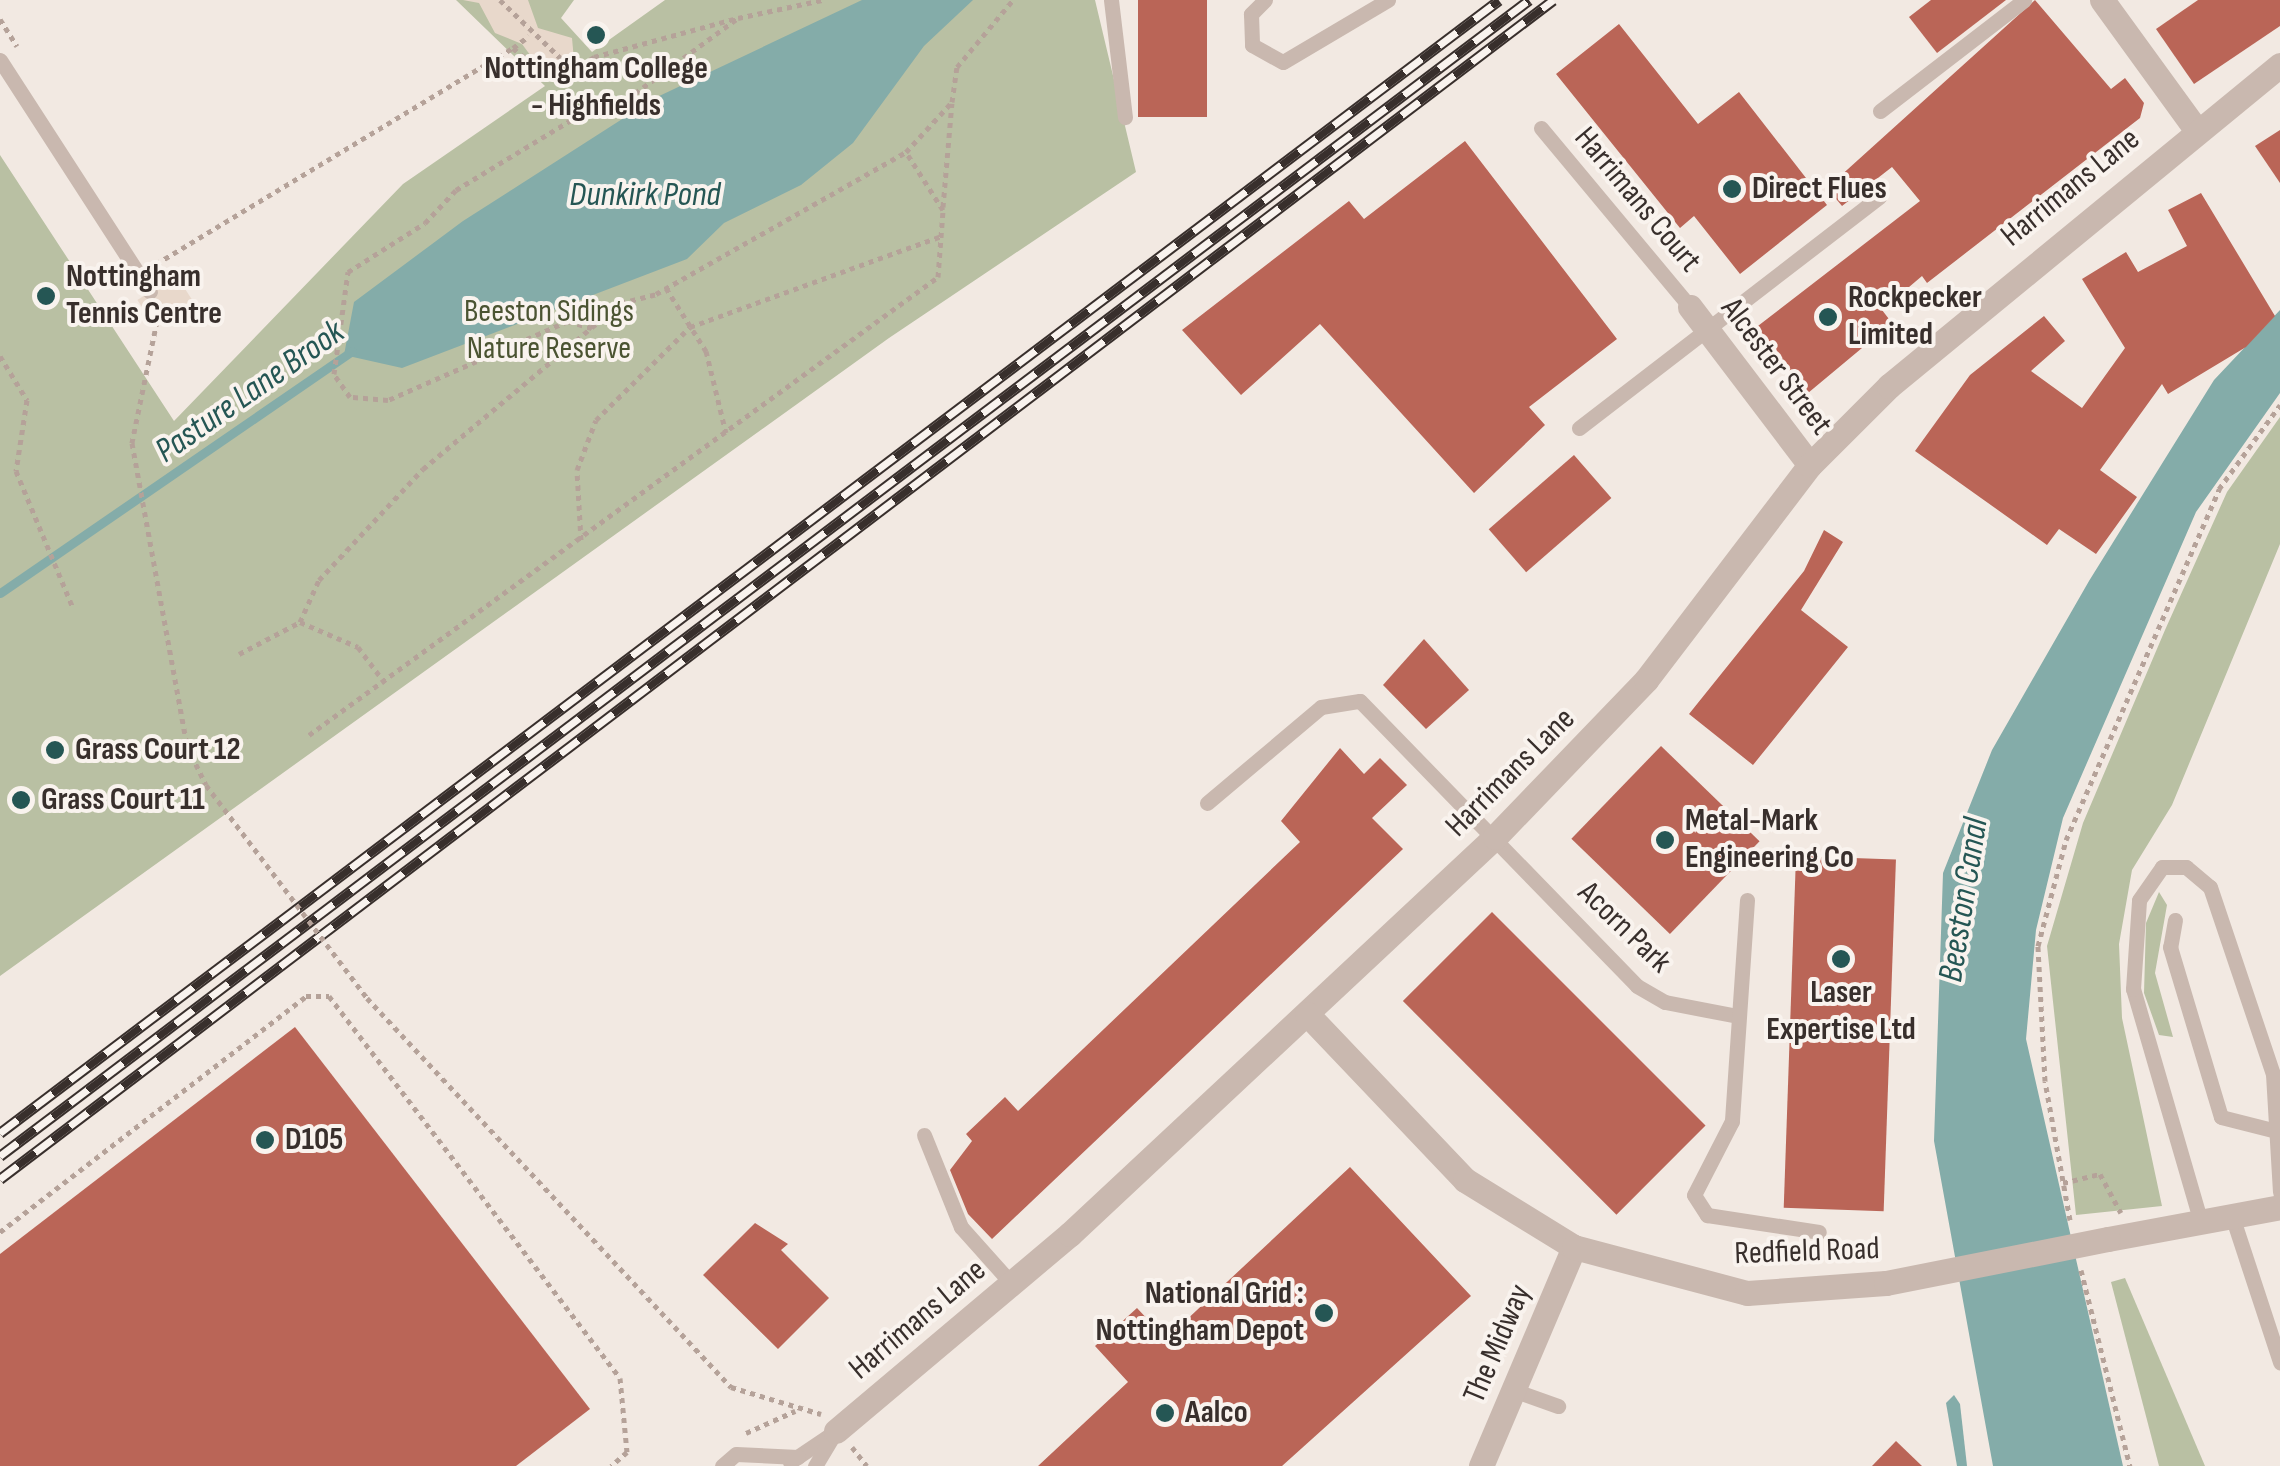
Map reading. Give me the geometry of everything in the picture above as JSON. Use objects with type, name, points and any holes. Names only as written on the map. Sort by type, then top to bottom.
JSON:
[{"type":"street","points":[[2102,0],[2194,128]]},
{"type":"street","name":"Harrimans Lane","points":[[836,1430],[1012,1284],[1495,837],[1646,680],[1810,465],[1989,297],[2194,128],[2280,65]]},
{"type":"street","name":"Alcester Street","points":[[1690,307],[1810,465]]},
{"type":"street","name":"Redfield Road","points":[[1307,1014],[1465,1180],[1574,1246],[1746,1292],[1886,1282],[2108,1238],[2202,1226],[2280,1207]]},
{"type":"street","name":"The Midway","points":[[1482,1466],[1574,1246]]},
{"type":"lane","points":[[1111,0],[1126,118]]},
{"type":"lane","points":[[1265,0],[1252,14],[1252,45],[1283,62],[1388,0]]},
{"type":"lane","points":[[1880,111],[2024,0]]},
{"type":"lane","points":[[0,60],[150,292]]},
{"type":"lane","name":"Harrimans Court","points":[[1542,128],[1690,307]]},
{"type":"lane","points":[[1579,428],[1879,197]]},
{"type":"lane","name":"Acorn Park","points":[[1207,803],[1321,707],[1360,700],[1638,986],[1665,1002],[1738,1016]]},
{"type":"lane","points":[[2202,1226],[2169,1089],[2133,989],[2140,900],[2162,867],[2186,866],[2210,888],[2274,1074],[2272,1130],[2280,1192]]},
{"type":"lane","points":[[1747,900],[1732,1121],[1694,1194],[1707,1215],[1819,1232]]},
{"type":"lane","points":[[2175,920],[2170,948],[2221,1117],[2272,1130]]},
{"type":"lane","points":[[924,1134],[960,1227],[1012,1284]]},
{"type":"lane","points":[[2233,1219],[2280,1362]]},
{"type":"lane","points":[[1513,1390],[1558,1406]]},
{"type":"lane","name":"Harrimans Lane","points":[[791,1462],[836,1430]]},
{"type":"lane","name":"Harrimans Lane","points":[[815,1466],[836,1430]]},
{"type":"lane","points":[[722,1466],[736,1454],[791,1462]]},
{"type":"path","points":[[500,0],[529,36],[572,70]]},
{"type":"path","points":[[513,48],[549,78],[707,20],[738,18],[822,0]]},
{"type":"path","points":[[308,735],[582,540],[938,277],[957,66],[1013,0]]},
{"type":"path","points":[[592,328],[568,321],[388,400],[350,397],[334,374],[348,272],[424,223],[456,190],[571,120],[618,105],[738,18]]},
{"type":"path","points":[[154,266],[529,36]]},
{"type":"path","points":[[239,654],[300,622],[319,580],[424,469],[622,304],[666,288],[906,152],[952,102]]},
{"type":"path","points":[[906,152],[943,210]]},
{"type":"path","points":[[582,540],[578,470],[596,420],[690,328],[944,235]]},
{"type":"path","points":[[666,288],[706,351],[726,433]]},
{"type":"path","points":[[160,307],[132,444],[188,746],[206,786],[367,998],[731,1387],[798,1410],[836,1430],[867,1466]]},
{"type":"path","points":[[0,356],[27,400],[16,471],[58,582],[73,608]]},
{"type":"path","points":[[2073,1233],[2045,1081],[2038,946],[2066,840],[2220,489],[2280,406]]},
{"type":"path","points":[[300,622],[358,646],[385,683]]},
{"type":"path","points":[[0,1232],[306,996],[329,996],[620,1378],[627,1452],[610,1466]]},
{"type":"path","points":[[2063,1183],[2100,1174],[2118,1205]]},
{"type":"path","points":[[2076,1250],[2130,1466]]},
{"type":"path","points":[[728,1440],[798,1410]]},
{"type":"green space","name":"Beeston Sidings Nature Reserve","points":[[456,0],[574,0],[561,18],[592,52],[665,0],[1095,0],[1136,172],[889,338],[0,976],[0,155],[174,421],[403,184],[545,86]]},
{"type":"green space","points":[[2280,417],[2280,544],[2172,805],[2132,870],[2119,944],[2122,1018],[2162,1206],[2076,1215],[2047,946],[2083,823],[2165,630],[2227,492]]},
{"type":"green space","points":[[2159,892],[2167,905],[2155,973],[2173,1037],[2159,1035],[2144,993],[2146,923]]},
{"type":"green space","points":[[2125,1278],[2205,1466],[2159,1466],[2111,1282]]},
{"type":"shaded area","points":[[463,0],[528,0],[538,28],[572,38],[574,60],[557,74],[542,71],[522,44],[495,33],[479,3]]},
{"type":"shaded area","points":[[176,275],[193,301],[154,326],[137,300]]},
{"type":"water","name":"Dunkirk Pond","points":[[862,0],[973,0],[924,46],[853,143],[801,185],[724,223],[687,259],[402,368],[344,355],[354,302],[463,221],[655,98]]},
{"type":"water","name":"Beeston Canal","points":[[2280,310],[2280,393],[2196,512],[2063,818],[2036,930],[2026,1039],[2123,1466],[1993,1466],[1934,1141],[1943,873],[1992,750],[2089,581],[2214,380]]},
{"type":"water","points":[[1954,1395],[1960,1404],[1967,1466],[1957,1466],[1946,1403]]},
{"type":"building","points":[[1138,0],[1207,0],[1207,117],[1138,117]]},
{"type":"building","points":[[1931,0],[2006,0],[1937,53],[1909,17]]},
{"type":"building","points":[[2035,0],[2111,89],[2125,78],[2144,103],[2140,118],[1927,283],[1922,276],[1882,310],[1892,323],[1808,393],[1754,329],[1920,201],[1892,167],[1842,206],[1827,188]]},
{"type":"building","points":[[2198,0],[2280,0],[2280,26],[2194,84],[2156,29]]},
{"type":"building","name":"Direct Flues","points":[[1619,24],[1698,124],[1739,92],[1827,205],[1740,274],[1694,216],[1680,228],[1556,74]]},
{"type":"building","points":[[2280,130],[2280,183],[2255,146]]},
{"type":"building","points":[[1465,141],[1617,339],[1529,407],[1545,425],[1474,493],[1320,324],[1241,395],[1182,330],[1349,201],[1364,219]]},
{"type":"building","points":[[2201,193],[2275,316],[2246,347],[2168,394],[2162,384],[2100,470],[2137,497],[2096,554],[2059,529],[2047,545],[1915,451],[1970,375],[2044,316],[2065,341],[2031,371],[2082,408],[2125,348],[2082,279],[2126,252],[2138,272],[2187,246],[2168,210]]},
{"type":"building","points":[[1574,455],[1611,498],[1526,572],[1489,529]]},
{"type":"building","points":[[1824,530],[1843,542],[1801,610],[1848,647],[1753,765],[1689,714],[1804,571]]},
{"type":"building","points":[[1424,639],[1469,690],[1426,729],[1383,685]]},
{"type":"building","name":"Metal-Mark Engineering Co","points":[[1661,746],[1760,841],[1670,934],[1571,839]]},
{"type":"building","points":[[1340,748],[1364,774],[1380,758],[1407,785],[1372,818],[1403,849],[992,1239],[968,1214],[950,1170],[972,1141],[966,1134],[1005,1097],[1018,1111],[1300,842],[1281,821]]},
{"type":"building","points":[[1796,856],[1896,859],[1884,1211],[1784,1208]]},
{"type":"building","points":[[1492,912],[1706,1126],[1616,1215],[1403,1001]]},
{"type":"building","name":"D105","points":[[295,1027],[590,1409],[516,1466],[0,1466],[0,1254]]},
{"type":"building","name":"National Grid : Nottingham Depot","points":[[1350,1167],[1471,1296],[1282,1466],[1038,1466],[1128,1382],[1095,1346],[1137,1308],[1166,1339]]},
{"type":"building","points":[[755,1223],[788,1244],[781,1250],[829,1298],[778,1349],[703,1275]]},
{"type":"building","points":[[1896,1441],[1922,1466],[1872,1466]]},
{"type":"waterway","name":"Pasture Lane Brook","points":[[0,593],[352,351]]},
{"type":"railway","points":[[0,1133],[1499,0]]},
{"type":"railway","points":[[0,1156],[1529,0]]},
{"type":"railway","points":[[0,1179],[1553,0]]},
{"type":"place","name":"Nottingham College - Highfields","points":[[596,35]]},
{"type":"place","name":"Direct Flues","points":[[1732,189]]},
{"type":"place","name":"Nottingham Tennis Centre","points":[[46,296]]},
{"type":"place","name":"Rockpecker Limited","points":[[1828,317]]},
{"type":"place","name":"Grass Court 12","points":[[55,750]]},
{"type":"place","name":"Grass Court 11","points":[[21,800]]},
{"type":"place","name":"Metal-Mark Engineering Co","points":[[1665,840]]},
{"type":"place","name":"Laser Expertise Ltd","points":[[1841,959]]},
{"type":"place","name":"D105","points":[[265,1140]]},
{"type":"place","name":"National Grid : Nottingham Depot","points":[[1324,1313]]},
{"type":"place","name":"Aalco","points":[[1165,1413]]}]
